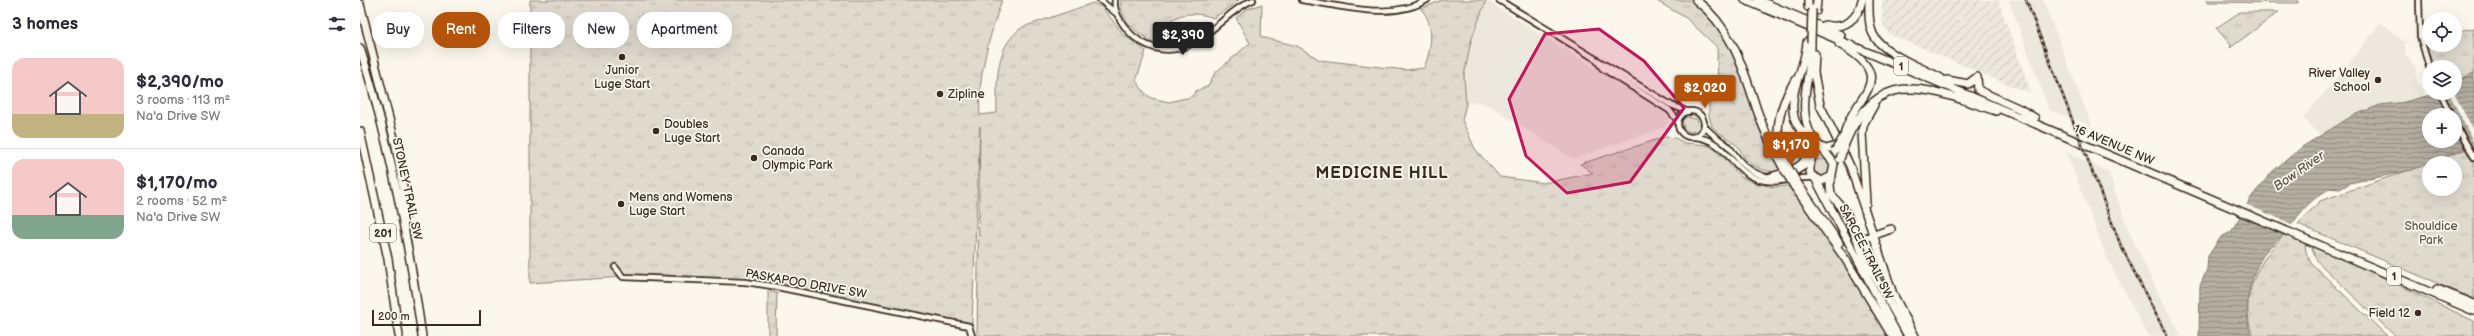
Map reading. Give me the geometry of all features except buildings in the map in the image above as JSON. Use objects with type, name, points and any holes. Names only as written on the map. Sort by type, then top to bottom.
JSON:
[{"type":"highway","points":[[1696,0],[1714,16],[1735,47],[1763,124],[1786,168],[1846,260],[1892,336]]},
{"type":"highway","name":"16 AVENUE NW","points":[[1745,0],[1802,21],[1944,79],[2315,240],[2474,311]]},
{"type":"highway","name":"16 AVENUE NW","points":[[1758,0],[1802,21],[2053,131],[2230,203]]},
{"type":"highway","points":[[1813,0],[1811,7],[1811,43],[1814,73],[1820,105],[1850,166],[1872,236],[1893,294],[1915,336]]},
{"type":"highway","points":[[1811,7],[1817,0]]},
{"type":"highway","points":[[1802,21],[1827,26],[1844,25],[1856,16],[1862,0]]},
{"type":"highway","points":[[1869,0],[1870,27],[1877,41],[1890,51],[1944,79],[1968,84],[1972,83],[1977,77],[1976,84],[1980,91],[2020,108],[2035,118]]},
{"type":"highway","points":[[360,5],[396,146],[406,203],[405,228]]},
{"type":"highway","points":[[1798,129],[1810,145],[1810,171],[1815,178],[1823,181],[1833,175],[1840,159],[1844,135],[1868,91],[1868,70],[1864,62],[1854,53],[1802,21]]},
{"type":"highway","points":[[1786,168],[1778,141],[1778,116],[1783,100],[1802,65],[1811,43]]},
{"type":"highway","points":[[1811,43],[1804,110],[1808,128],[1818,146],[1834,165],[1833,175]]},
{"type":"highway","name":"STONEY TRAIL SW","points":[[360,48],[390,158],[405,228],[422,336]]},
{"type":"highway","points":[[1771,176],[1793,171],[1804,161],[1806,148],[1798,129],[1793,102],[1802,65]]},
{"type":"highway","points":[[1868,221],[1862,163],[1864,123],[1873,106],[1882,98],[1906,88]]},
{"type":"highway","points":[[1811,161],[1817,157],[1827,156],[1872,102],[1887,92],[1906,88],[1968,102],[2053,131]]},
{"type":"highway","name":"201","points":[[360,132],[388,260],[399,336]]},
{"type":"highway","points":[[1818,146],[1834,149]]},
{"type":"highway","name":"SARCEE TRAIL SW","points":[[1833,175],[1830,187],[1831,194],[1847,214],[1874,276],[1908,336]]},
{"type":"highway","name":"SARCEE TRAIL SW","points":[[1815,178],[1898,336]]},
{"type":"highway","points":[[1796,185],[1883,310]]},
{"type":"highway","points":[[1855,235],[1864,238],[1891,229]]},
{"type":"highway","name":"16 AVENUE NW","points":[[2315,240],[2474,304]]},
{"type":"street","points":[[1100,0],[1107,0]]},
{"type":"street","points":[[1100,0],[1117,14],[1125,28],[1138,40],[1152,47],[1168,50],[1196,42],[1234,11],[1253,0]]},
{"type":"street","points":[[1115,0],[1117,14]]},
{"type":"street","points":[[1302,0],[1386,11],[1410,8],[1427,0]]},
{"type":"street","points":[[1499,0],[1671,105],[1701,116],[1704,125],[1709,132],[1730,148],[1746,167],[1757,173],[1778,178],[1792,174],[1811,161]]},
{"type":"street","points":[[2419,0],[2419,28],[2427,60]]},
{"type":"street","points":[[1596,60],[1602,68],[1669,110],[1678,121]]},
{"type":"street","points":[[1689,112],[1682,115],[1678,121],[1678,127],[1682,134],[1688,137],[1711,140],[1720,146],[1742,171],[1758,179],[1774,182],[1799,177],[1815,178]]},
{"type":"street","points":[[1695,137],[1702,132],[1704,125]]},
{"type":"street","points":[[2462,137],[2474,157]]},
{"type":"street","name":"PASKAPOO DRIVE SW","points":[[615,266],[623,277],[730,281],[772,286],[947,320],[971,327],[972,336]]},
{"type":"highlighted area","points":[[1599,29],[1644,61],[1684,108],[1630,182],[1567,193],[1526,156],[1509,99],[1545,34]]},
{"type":"shaded area","points":[[1486,0],[1673,116],[1665,127],[1573,159],[1490,106],[1479,102],[1466,104],[1464,76],[1471,41]]},
{"type":"shaded area","points":[[1882,0],[1998,0],[2031,92],[2021,90],[1889,34],[1882,23]]},
{"type":"shaded area","points":[[2009,0],[2043,0],[2092,126],[2049,110]]},
{"type":"shaded area","points":[[2381,22],[2403,41],[2410,41],[2405,43],[2406,54],[2415,66],[2418,84],[2422,90],[2422,96],[2420,98],[2380,105],[2352,116],[2320,135],[2303,118],[2344,70]]},
{"type":"shaded area","points":[[2066,152],[2108,171],[2129,232],[2163,303],[2182,336],[2148,336],[2107,258]]},
{"type":"green space","points":[[530,0],[1002,0],[993,27],[982,71],[980,86],[980,115],[997,113],[999,66],[1002,54],[1014,35],[1023,27],[1093,3],[1102,7],[1124,35],[1146,51],[1136,81],[1145,93],[1151,98],[1169,102],[1191,97],[1196,91],[1208,86],[1215,73],[1250,43],[1236,18],[1247,9],[1262,4],[1261,37],[1297,46],[1320,60],[1406,70],[1424,68],[1429,53],[1431,38],[1429,22],[1421,9],[1442,0],[1486,0],[1471,41],[1464,76],[1466,104],[1462,120],[1475,149],[1500,177],[1544,183],[1593,173],[1580,164],[1665,137],[1675,138],[1685,143],[1707,145],[1716,150],[1741,177],[1752,182],[1773,187],[1788,186],[1849,270],[1888,336],[977,336],[980,126],[972,323],[772,286],[623,277],[530,283],[530,48],[565,48],[565,12],[530,12]]},
{"type":"green space","points":[[1121,0],[1239,0],[1214,18],[1204,15],[1187,14],[1171,20],[1160,33],[1156,43],[1137,32],[1131,26],[1123,14]]},
{"type":"green space","points":[[1655,0],[1691,0],[1708,16],[1721,33],[1731,50],[1766,145],[1781,172],[1756,167],[1744,157],[1737,145],[1712,127],[1709,116],[1709,103],[1718,90],[1717,47],[1686,18]]},
{"type":"green space","points":[[2207,0],[2298,0],[2298,3],[2207,2]]},
{"type":"green space","points":[[2240,12],[2279,12],[2230,48],[2231,45],[2216,28]]},
{"type":"green space","points":[[2474,28],[2474,73],[2462,79],[2462,60],[2431,60],[2429,52],[2462,52],[2462,31]]},
{"type":"green space","points":[[1687,117],[1697,119],[1700,127],[1696,131],[1689,132],[1684,129],[1682,120]]},
{"type":"green space","name":"Shouldice Park","points":[[2467,149],[2474,161],[2474,299],[2298,224],[2320,201],[2422,165],[2422,196],[2462,196],[2462,156],[2448,156]]},
{"type":"green space","points":[[1821,159],[1827,162],[1830,168],[1827,174],[1821,177],[1815,174],[1812,168],[1815,162]]},
{"type":"green space","points":[[2286,233],[2305,241],[2306,252],[2311,263],[2387,336],[2253,336],[2249,321],[2248,307],[2249,293],[2253,280],[2267,255]]},
{"type":"green space","points":[[2313,244],[2474,321],[2474,336],[2395,336],[2318,262],[2312,250]]},
{"type":"green space","points":[[768,291],[777,293],[776,336],[768,336]]},
{"type":"water","name":"Bow River","points":[[2474,73],[2474,145],[2447,156],[2422,156],[2422,166],[2412,170],[2350,183],[2340,189],[2330,188],[2305,208],[2285,233],[2266,251],[2259,264],[2254,274],[2248,294],[2247,315],[2251,336],[2199,336],[2200,286],[2207,269],[2208,256],[2221,237],[2231,232],[2252,196],[2273,171],[2302,147],[2352,116],[2380,105],[2404,102],[2422,97],[2422,100],[2462,100],[2462,79]]},
{"type":"pier","points":[[2452,100],[2458,100],[2462,108],[2456,108]]},
{"type":"pier","points":[[2462,109],[2474,132],[2474,143],[2462,119]]},
{"type":"pier","points":[[2245,204],[2294,225],[2288,233],[2239,212]]},
{"type":"railway","points":[[2026,0],[2121,246],[2167,336]]},
{"type":"place","name":"Junior Luge Start","points":[[622,57]]},
{"type":"place","name":"River Valley School","points":[[2378,80]]},
{"type":"place","name":"Zipline","points":[[940,94]]},
{"type":"place","name":"Doubles Luge Start","points":[[656,131]]},
{"type":"place","name":"Canada Olympic Park","points":[[754,158]]},
{"type":"place","name":"Mens and Womens Luge Start","points":[[621,204]]},
{"type":"place","name":"Field 12","points":[[2418,313]]},
{"type":"district","name":"MEDICINE HILL","points":[[1382,173]]}]
